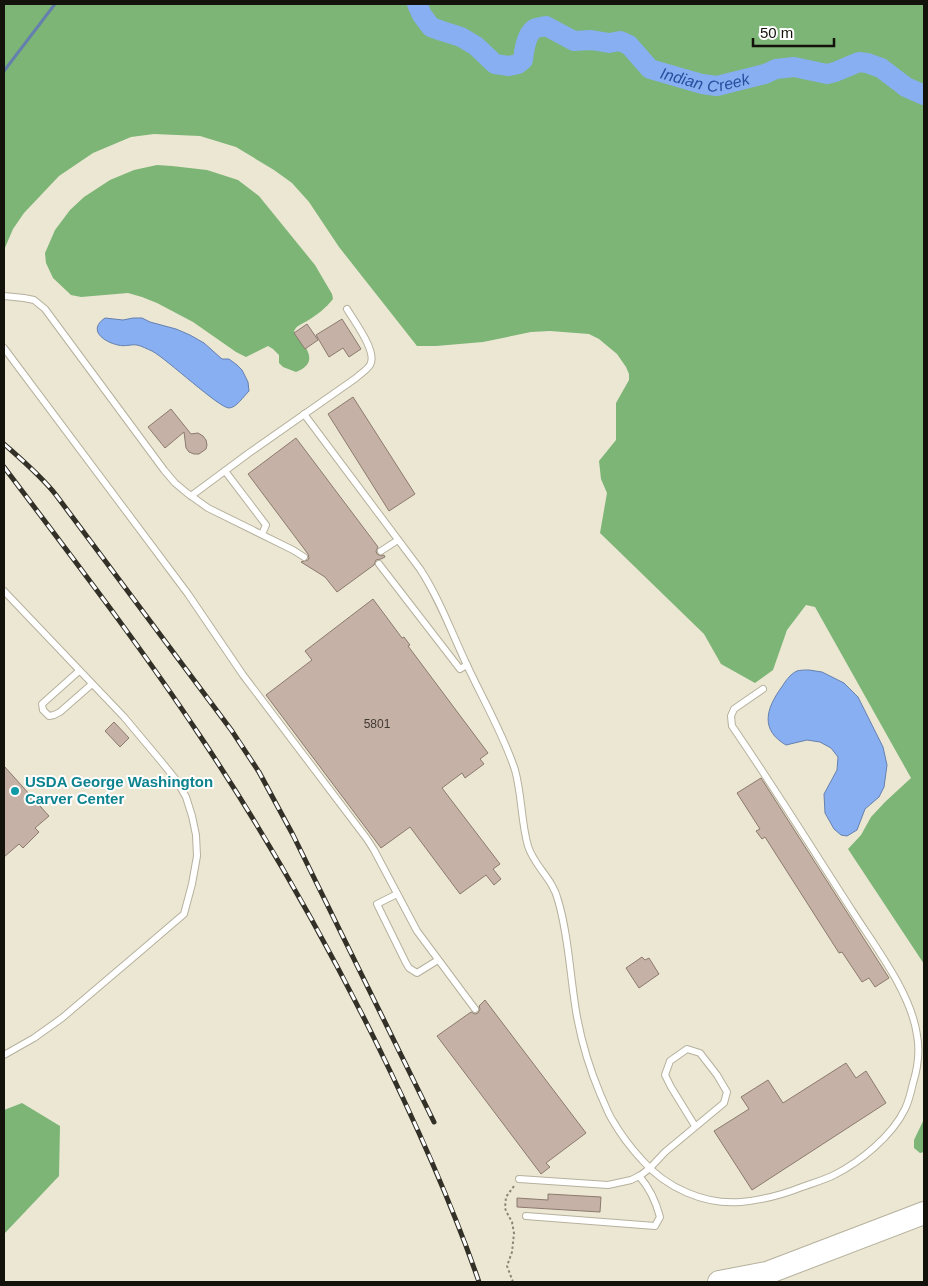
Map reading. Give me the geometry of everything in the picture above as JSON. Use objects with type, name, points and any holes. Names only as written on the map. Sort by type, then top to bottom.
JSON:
[{"type":"highway","points":[[719,1282],[767,1273],[924,1213]]},
{"type":"lane","points":[[4,296],[34,300],[45,309],[175,483],[208,508],[304,557]]},
{"type":"lane","points":[[191,496],[370,366],[372,358],[369,346],[347,309]]},
{"type":"lane","points":[[4,348],[177,579],[242,675],[367,839],[417,931],[475,1009]]},
{"type":"lane","points":[[304,414],[431,586],[506,745],[516,774],[530,852],[558,896],[563,918],[577,1017],[587,1060],[611,1119],[650,1168],[674,1187],[699,1197],[738,1202],[772,1197],[834,1175],[872,1149],[886,1136],[904,1111],[919,1057],[914,1019],[894,976],[732,726],[731,716],[734,709],[763,689]]},
{"type":"lane","points":[[225,471],[266,525],[262,534]]},
{"type":"lane","points":[[381,551],[398,540]]},
{"type":"lane","points":[[379,564],[460,669],[467,665]]},
{"type":"lane","points":[[4,591],[124,717],[177,781],[186,797],[192,816],[196,835],[197,856],[184,914],[62,1018],[34,1038],[4,1055]]},
{"type":"lane","points":[[79,671],[42,704],[43,710],[48,716],[60,712],[92,684]]},
{"type":"lane","points":[[397,894],[377,904],[409,968],[417,973],[438,960]]},
{"type":"lane","points":[[519,1179],[608,1185],[626,1182],[650,1168],[665,1152],[724,1103],[726,1092],[717,1075],[700,1053],[686,1049],[670,1061],[665,1075],[695,1126]]},
{"type":"lane","points":[[526,1216],[655,1226],[660,1217],[658,1208],[646,1183],[639,1176]]},
{"type":"path","points":[[513,1282],[507,1266],[512,1252],[514,1233],[512,1222],[505,1208],[506,1197],[519,1179]]},
{"type":"green space","points":[[4,4],[924,4],[924,964],[848,849],[861,835],[871,817],[911,778],[815,607],[806,605],[787,630],[773,670],[755,683],[721,664],[704,634],[600,533],[607,493],[601,479],[599,461],[616,440],[616,403],[629,380],[626,367],[617,354],[599,339],[589,334],[550,331],[531,332],[483,342],[417,346],[339,247],[309,202],[292,183],[236,147],[200,136],[154,134],[131,137],[93,153],[59,176],[24,213],[13,229],[4,250]]},
{"type":"green space","points":[[157,165],[207,170],[238,180],[259,196],[315,265],[333,299],[321,311],[298,326],[294,331],[308,353],[308,363],[304,368],[296,372],[283,367],[279,363],[279,355],[268,346],[246,357],[193,322],[142,297],[128,293],[81,297],[71,295],[53,278],[46,263],[45,253],[55,230],[70,210],[84,197],[110,180],[134,170]]},
{"type":"green space","points":[[22,1103],[60,1126],[59,1176],[4,1234],[4,1110]]},
{"type":"green space","points":[[924,1119],[924,1152],[920,1153],[914,1148],[914,1140]]},
{"type":"water","points":[[105,318],[123,320],[142,318],[190,335],[204,343],[222,359],[229,359],[237,365],[248,382],[249,391],[234,406],[229,408],[223,406],[152,351],[137,345],[118,345],[103,338],[97,327]]},
{"type":"water","points":[[809,670],[822,672],[844,683],[858,697],[883,747],[887,765],[884,787],[879,797],[865,809],[857,830],[847,836],[841,835],[834,829],[825,813],[824,794],[837,770],[838,757],[831,748],[820,742],[807,740],[786,745],[772,733],[769,726],[769,711],[784,683],[794,672]]},
{"type":"building","points":[[342,319],[361,349],[349,357],[343,348],[329,357],[316,335]]},
{"type":"building","points":[[307,324],[318,340],[305,349],[294,333]]},
{"type":"building","points":[[353,397],[415,494],[389,511],[328,414]]},
{"type":"building","points":[[171,409],[191,434],[198,433],[203,436],[206,440],[206,449],[199,454],[189,452],[186,448],[184,432],[165,448],[148,427]]},
{"type":"building","points":[[296,438],[378,547],[377,554],[384,555],[385,557],[376,560],[374,565],[337,592],[325,577],[301,562],[308,560],[308,554],[248,474]]},
{"type":"building","points":[[373,599],[402,638],[404,637],[410,645],[408,646],[488,753],[480,759],[484,764],[465,778],[462,773],[442,788],[500,864],[493,869],[501,879],[494,885],[486,875],[460,894],[410,827],[381,848],[266,695],[312,660],[305,651]]},
{"type":"building","points":[[114,722],[129,738],[120,747],[105,731]]},
{"type":"building","name":"USDA George Washington Carver Center","points":[[4,766],[49,816],[35,828],[39,832],[23,848],[19,844],[4,857]]},
{"type":"building","points":[[761,778],[889,978],[875,987],[869,978],[862,982],[842,952],[839,953],[765,837],[762,839],[756,831],[760,829],[737,793]]},
{"type":"building","points":[[642,957],[645,960],[649,958],[659,974],[639,988],[626,968]]},
{"type":"building","points":[[485,1000],[586,1133],[546,1163],[550,1167],[541,1174],[437,1036],[471,1012],[478,1013],[479,1006]]},
{"type":"building","points":[[846,1063],[856,1078],[866,1071],[886,1103],[752,1190],[714,1131],[749,1109],[741,1097],[768,1080],[783,1103]]},
{"type":"building","points":[[548,1194],[601,1197],[600,1212],[517,1207],[517,1198],[548,1200]]},
{"type":"waterway","points":[[4,71],[55,4]]},
{"type":"waterway","name":"Indian Creek","points":[[417,4],[431,27],[461,37],[476,46],[495,64],[509,66],[518,64],[523,60],[526,43],[531,32],[535,28],[546,26],[574,41],[591,40],[609,43],[620,41],[629,45],[650,69],[702,84],[717,86],[765,74],[776,69],[794,67],[827,74],[859,62],[881,68],[906,87],[924,95]]},
{"type":"railway","points":[[4,444],[38,475],[56,495],[232,731],[259,772],[293,835],[434,1122]]},
{"type":"railway","points":[[4,467],[104,600],[177,702],[247,809],[292,884],[354,999],[403,1098],[443,1189],[479,1282]]},
{"type":"place","name":"USDA George Washington Carver Center","points":[[15,791]]}]
